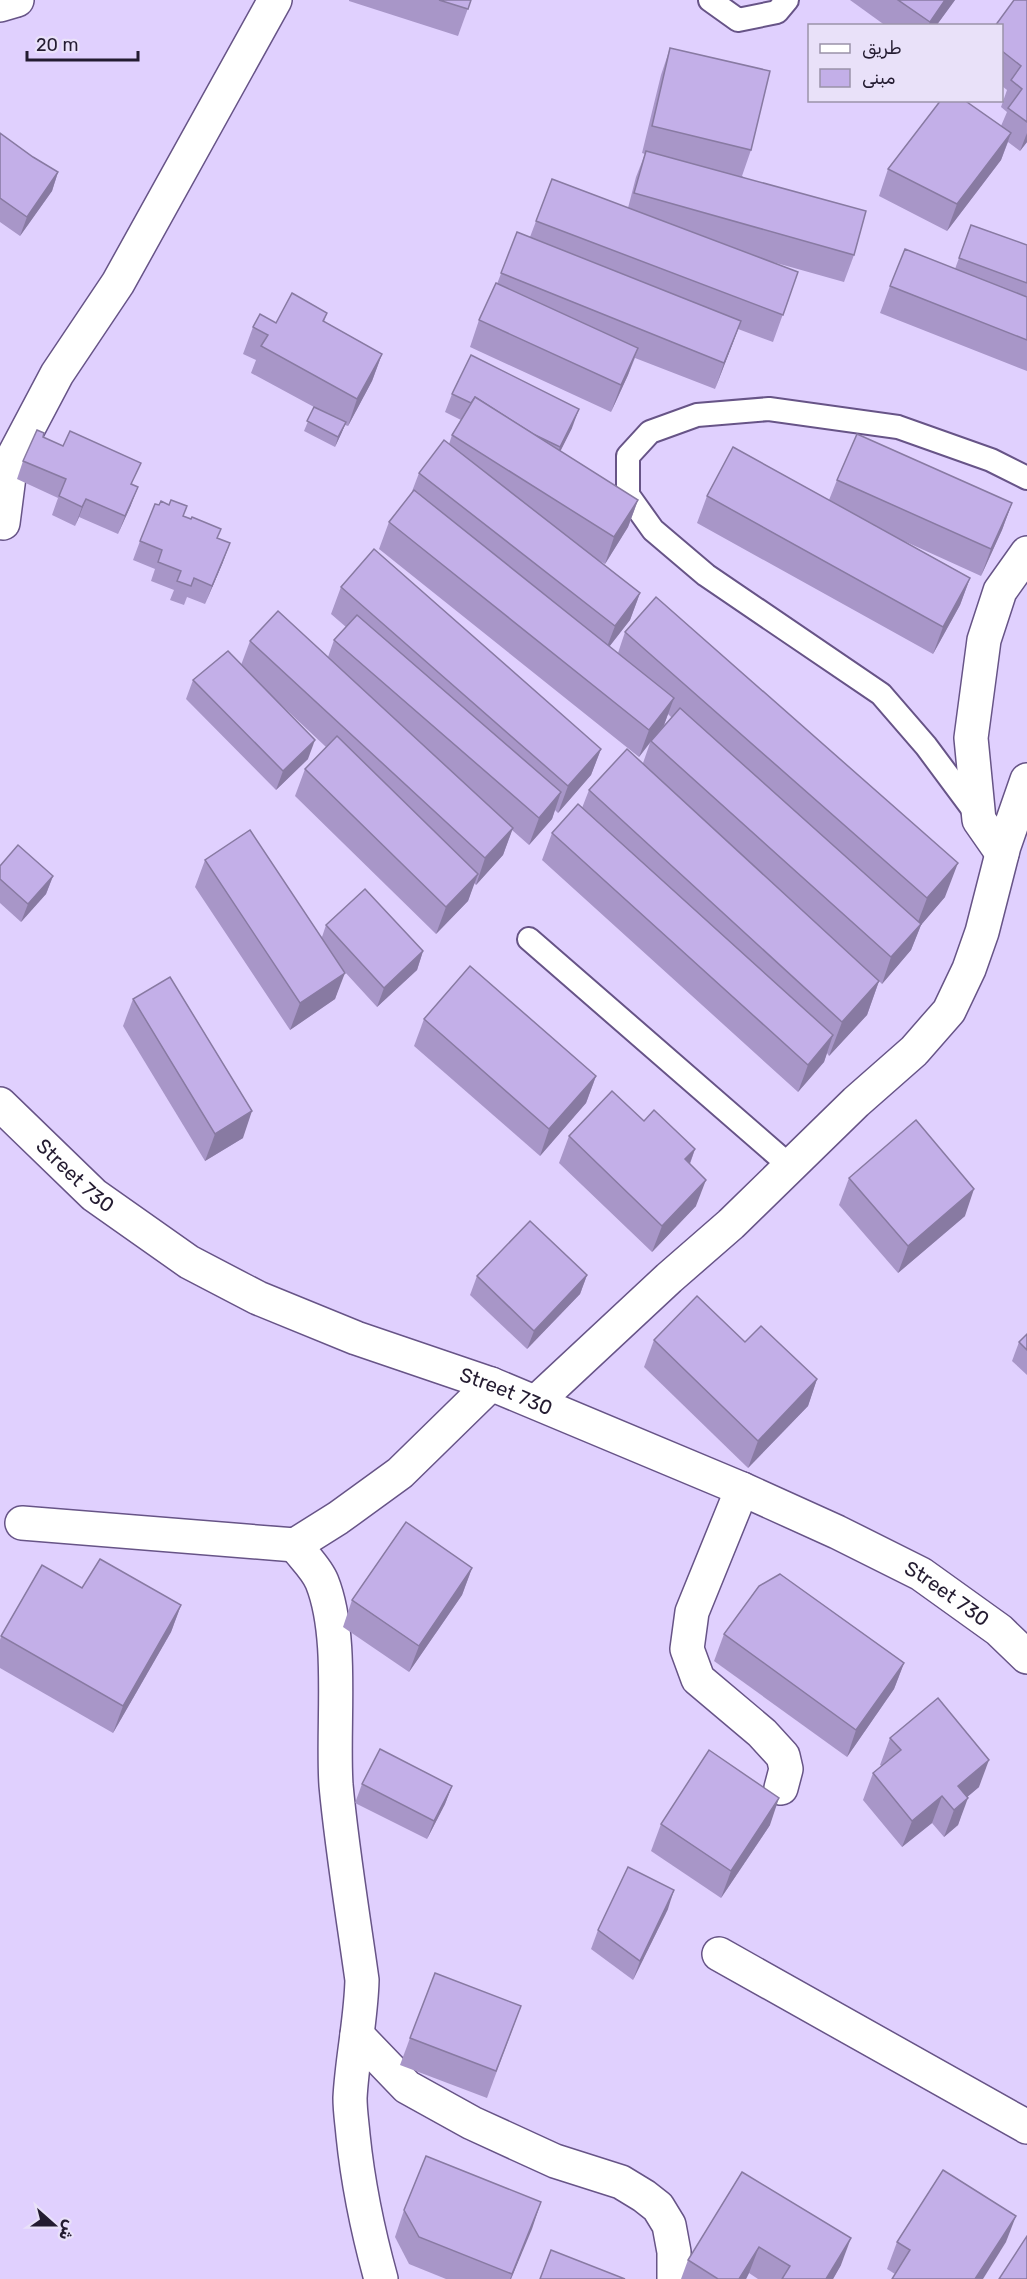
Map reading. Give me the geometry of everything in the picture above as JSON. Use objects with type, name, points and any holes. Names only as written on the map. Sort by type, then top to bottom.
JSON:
[{"type":"street","points":[[0,4],[17,0]]},
{"type":"street","points":[[3,523],[11,461],[57,374],[118,283],[275,0]]},
{"type":"street","points":[[1002,853],[979,820],[971,738],[984,640],[1000,591],[1027,553]]},
{"type":"street","points":[[536,1402],[669,1278],[731,1224],[856,1102],[914,1051],[949,1011],[969,969],[982,932],[1002,853],[1027,780]]},
{"type":"street","name":"Street 730","points":[[0,1104],[94,1195],[189,1262],[268,1303],[356,1338],[491,1384],[536,1402],[742,1489],[837,1532],[921,1574],[999,1630],[1027,1657]]},
{"type":"street","points":[[22,1523],[295,1545],[338,1518],[400,1473],[491,1384]]},
{"type":"street","points":[[742,1489],[692,1612],[687,1649],[698,1679],[762,1732],[783,1756],[786,1769],[781,1788]]},
{"type":"street","points":[[295,1545],[321,1580],[331,1618],[334,1642],[334,1746],[337,1788],[362,1980],[350,2102],[356,2163],[381,2279]]},
{"type":"street","points":[[719,1954],[1027,2127]]},
{"type":"street","points":[[357,2035],[407,2087],[453,2113],[555,2161],[621,2182],[644,2196],[658,2207],[669,2226],[674,2252],[674,2279]]},
{"type":"lane","points":[[710,0],[738,20],[777,12],[787,0]]},
{"type":"lane","points":[[979,816],[926,746],[881,694],[706,575],[653,530],[628,495],[627,456],[650,432],[697,415],[769,409],[898,427],[991,460],[1027,478]]},
{"type":"lane","points":[[529,939],[790,1166]]},
{"type":"building","points":[[439,0],[471,0],[468,9]]},
{"type":"building","points":[[898,0],[945,0],[930,22]]},
{"type":"building","points":[[1014,0],[1027,0],[1027,122],[1008,108],[1022,89],[1011,80],[1021,66],[1003,52],[1003,24],[996,24]]},
{"type":"building","points":[[670,48],[770,71],[751,150],[652,126]]},
{"type":"building","points":[[939,102],[967,102],[1011,133],[957,204],[888,169]]},
{"type":"building","points":[[0,133],[58,172],[27,217],[0,198]]},
{"type":"building","points":[[646,151],[866,211],[854,255],[634,193]]},
{"type":"building","points":[[552,179],[798,272],[783,315],[536,221]]},
{"type":"building","points":[[971,225],[1027,245],[1027,283],[959,258]]},
{"type":"building","points":[[517,232],[741,321],[724,363],[501,273]]},
{"type":"building","points":[[905,249],[1027,297],[1027,340],[890,286]]},
{"type":"building","points":[[496,283],[638,348],[621,385],[479,320]]},
{"type":"building","points":[[292,293],[327,313],[323,321],[382,354],[357,399],[261,346],[268,335],[253,327],[260,314],[276,323]]},
{"type":"building","points":[[471,355],[579,409],[560,447],[533,434],[475,397],[471,403],[452,394]]},
{"type":"building","points":[[475,397],[638,500],[614,537],[452,435]]},
{"type":"building","points":[[314,407],[346,422],[338,437],[307,421]]},
{"type":"building","points":[[37,430],[44,433],[43,437],[63,446],[70,431],[141,463],[131,484],[138,487],[125,516],[86,499],[82,507],[59,496],[66,479],[23,461]]},
{"type":"building","points":[[857,434],[1012,503],[991,549],[837,480]]},
{"type":"building","points":[[444,440],[640,593],[615,626],[419,473]]},
{"type":"building","points":[[733,447],[970,578],[943,627],[707,496]]},
{"type":"building","points":[[414,490],[674,698],[649,730],[389,522]]},
{"type":"building","points":[[171,500],[187,506],[183,516],[191,519],[192,517],[221,529],[217,538],[230,543],[212,586],[194,578],[191,586],[177,581],[181,571],[158,562],[162,550],[140,541],[155,504],[159,505],[161,501],[169,505]]},
{"type":"building","points":[[374,549],[601,749],[568,786],[341,587]]},
{"type":"building","points":[[656,597],[958,863],[927,898],[625,632]]},
{"type":"building","points":[[278,611],[513,828],[485,858],[250,641]]},
{"type":"building","points":[[357,615],[561,792],[539,818],[334,640]]},
{"type":"building","points":[[228,651],[315,740],[283,771],[193,680]]},
{"type":"building","points":[[680,708],[921,924],[891,957],[651,741]]},
{"type":"building","points":[[337,736],[478,874],[446,907],[305,769]]},
{"type":"building","points":[[627,749],[879,981],[842,1022],[589,790]]},
{"type":"building","points":[[578,804],[833,1035],[808,1065],[552,833]]},
{"type":"building","points":[[250,830],[345,973],[300,1003],[205,860]]},
{"type":"building","points":[[18,845],[53,876],[28,904],[0,879],[0,866]]},
{"type":"building","points":[[365,889],[423,951],[384,988],[326,925]]},
{"type":"building","points":[[470,966],[596,1076],[549,1129],[424,1019]]},
{"type":"building","points":[[170,977],[252,1111],[215,1134],[133,999]]},
{"type":"building","points":[[612,1091],[644,1121],[654,1110],[695,1149],[685,1159],[706,1180],[662,1226],[569,1136]]},
{"type":"building","points":[[916,1120],[974,1189],[908,1246],[849,1178]]},
{"type":"building","points":[[530,1221],[587,1275],[534,1331],[477,1276]]},
{"type":"building","points":[[697,1296],[745,1342],[761,1326],[817,1379],[758,1441],[654,1340]]},
{"type":"building","points":[[1027,1334],[1027,1350],[1019,1342]]},
{"type":"building","points":[[406,1522],[472,1568],[419,1646],[352,1600]]},
{"type":"building","points":[[100,1559],[181,1605],[123,1706],[1,1636],[42,1565],[82,1588]]},
{"type":"building","points":[[780,1574],[904,1663],[856,1730],[724,1634],[759,1586]]},
{"type":"building","points":[[938,1698],[989,1760],[958,1786],[968,1798],[954,1810],[942,1796],[912,1821],[873,1773],[901,1750],[890,1738]]},
{"type":"building","points":[[380,1749],[452,1786],[434,1821],[362,1784]]},
{"type":"building","points":[[709,1750],[779,1798],[731,1871],[661,1824]]},
{"type":"building","points":[[628,1867],[674,1890],[640,1961],[598,1930]]},
{"type":"building","points":[[435,1973],[521,2006],[496,2071],[410,2038]]},
{"type":"building","points":[[426,2156],[541,2202],[512,2274],[419,2237],[404,2210]]},
{"type":"building","points":[[943,2170],[1016,2216],[975,2279],[892,2279],[910,2250],[897,2242]]},
{"type":"building","points":[[742,2172],[851,2238],[826,2279],[782,2279],[790,2266],[759,2247],[739,2279],[718,2279],[688,2260]]},
{"type":"building","points":[[1027,2236],[1027,2279],[999,2279]]},
{"type":"building","points":[[551,2250],[625,2279],[540,2279]]}]
